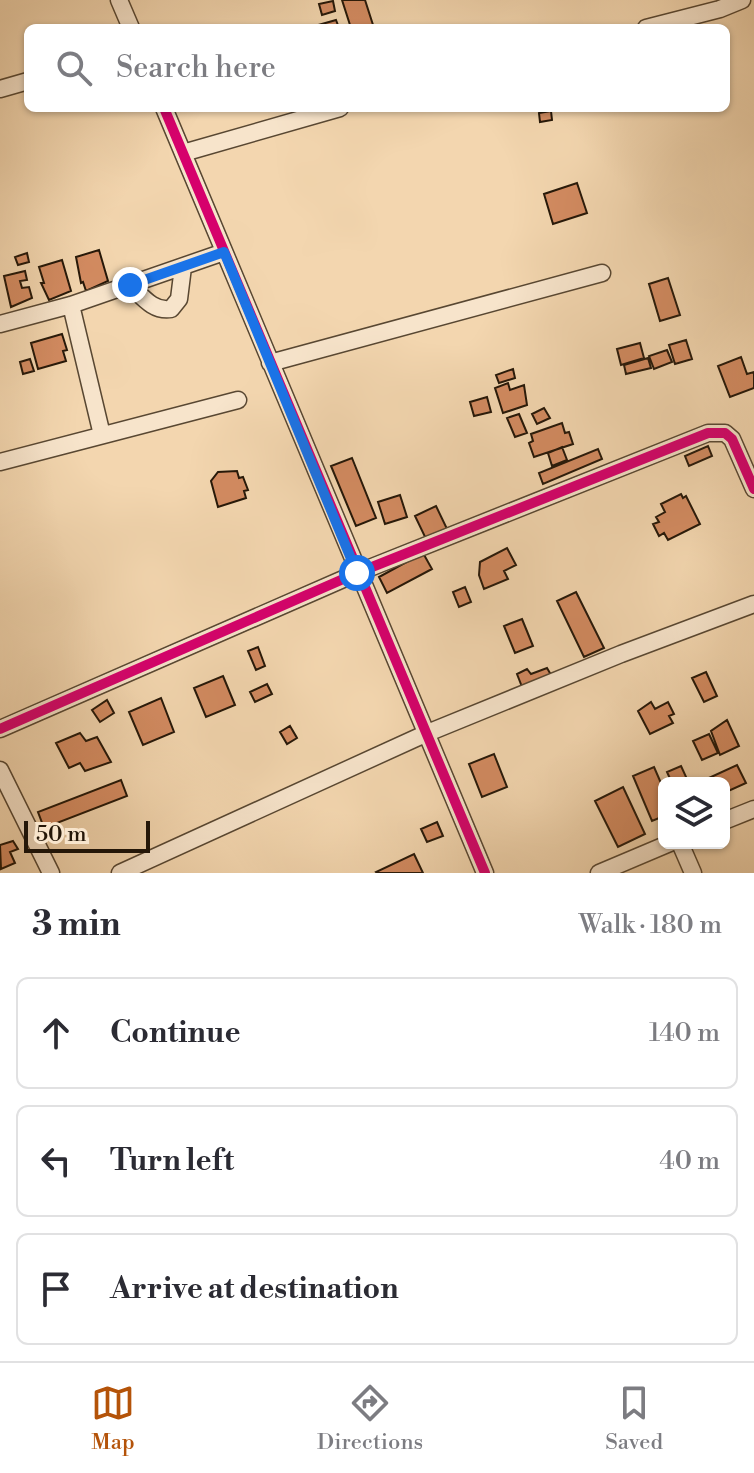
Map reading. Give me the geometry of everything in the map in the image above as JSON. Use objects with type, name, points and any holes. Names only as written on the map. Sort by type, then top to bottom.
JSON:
[{"type":"street","points":[[119,0],[129,24]]},
{"type":"street","points":[[662,24],[742,0]]},
{"type":"street","points":[[0,89],[24,82]]},
{"type":"street","points":[[166,112],[485,873]]},
{"type":"street","points":[[183,153],[326,112]]},
{"type":"street","points":[[0,324],[71,305],[224,252]]},
{"type":"street","points":[[130,285],[154,307],[171,309],[179,299],[183,267]]},
{"type":"street","points":[[270,363],[602,273]]},
{"type":"street","points":[[71,305],[102,435]]},
{"type":"street","points":[[0,462],[238,400]]},
{"type":"street","points":[[0,729],[357,573],[708,433],[725,433],[732,439],[754,489]]},
{"type":"street","points":[[120,873],[425,734],[754,604]]},
{"type":"street","points":[[0,770],[51,873]]},
{"type":"street","points":[[730,819],[754,809]]},
{"type":"street","points":[[599,873],[658,848]]},
{"type":"street","points":[[683,849],[693,873]]},
{"type":"building","points":[[342,0],[365,0],[373,24],[350,24]]},
{"type":"building","points":[[333,1],[335,11],[322,15],[319,4]]},
{"type":"building","points":[[551,112],[552,120],[540,122],[539,113]]},
{"type":"building","points":[[577,183],[587,213],[553,224],[544,194]]},
{"type":"building","points":[[99,250],[108,281],[86,291],[81,283],[76,257]]},
{"type":"building","points":[[27,253],[29,262],[18,265],[15,257]]},
{"type":"building","points":[[62,260],[71,291],[49,300],[41,283],[44,283],[39,267]]},
{"type":"building","points":[[25,271],[27,280],[20,281],[22,288],[29,287],[32,298],[11,307],[4,276]]},
{"type":"building","points":[[668,278],[680,315],[660,321],[649,284]]},
{"type":"building","points":[[62,334],[67,350],[63,351],[66,361],[38,369],[31,343]]},
{"type":"building","points":[[686,340],[692,359],[675,364],[669,345]]},
{"type":"building","points":[[640,343],[644,358],[621,365],[617,349]]},
{"type":"building","points":[[667,350],[672,362],[654,369],[649,356]]},
{"type":"building","points":[[741,357],[747,374],[754,372],[754,388],[730,397],[718,366]]},
{"type":"building","points":[[648,358],[651,368],[626,374],[624,365]]},
{"type":"building","points":[[30,359],[34,371],[23,374],[20,362]]},
{"type":"building","points":[[513,369],[515,378],[499,383],[496,375]]},
{"type":"building","points":[[508,383],[510,390],[524,385],[527,405],[503,413],[495,388]]},
{"type":"building","points":[[487,397],[491,412],[474,416],[470,402]]},
{"type":"building","points":[[544,408],[550,418],[537,424],[532,414]]},
{"type":"building","points":[[519,414],[527,433],[515,437],[507,418]]},
{"type":"building","points":[[562,423],[573,444],[534,457],[529,443],[533,441],[531,434]]},
{"type":"building","points":[[708,446],[712,456],[689,466],[685,456]]},
{"type":"building","points":[[562,447],[567,460],[552,466],[548,453]]},
{"type":"building","points":[[598,449],[602,459],[543,484],[539,473]]},
{"type":"building","points":[[352,458],[376,518],[356,526],[331,466]]},
{"type":"building","points":[[237,471],[248,490],[244,491],[246,498],[218,507],[211,481],[218,472]]},
{"type":"building","points":[[681,494],[683,498],[686,496],[700,524],[668,540],[664,533],[659,536],[653,524],[659,522],[656,517],[665,512],[661,504]]},
{"type":"building","points":[[400,495],[407,517],[385,524],[378,502]]},
{"type":"building","points":[[436,506],[448,531],[427,541],[415,516]]},
{"type":"building","points":[[507,548],[516,565],[504,571],[508,579],[484,589],[479,575],[480,562]]},
{"type":"building","points":[[423,553],[432,569],[387,593],[379,577]]},
{"type":"building","points":[[465,587],[471,602],[459,607],[453,592]]},
{"type":"building","points":[[576,592],[604,648],[584,657],[557,601]]},
{"type":"building","points":[[522,619],[533,646],[515,653],[504,626]]},
{"type":"building","points":[[258,647],[265,666],[256,670],[248,651]]},
{"type":"building","points":[[547,668],[554,680],[524,692],[517,674],[527,669],[531,674]]},
{"type":"building","points":[[706,672],[717,696],[704,702],[692,678]]},
{"type":"building","points":[[223,676],[235,705],[206,717],[194,688]]},
{"type":"building","points":[[267,684],[272,694],[255,702],[250,692]]},
{"type":"building","points":[[161,698],[174,732],[143,745],[129,712]]},
{"type":"building","points":[[107,700],[114,713],[100,722],[92,710]]},
{"type":"building","points":[[651,702],[655,709],[668,702],[674,714],[669,716],[673,723],[650,734],[638,711]]},
{"type":"building","points":[[727,720],[739,746],[720,755],[711,731]]},
{"type":"building","points":[[290,726],[297,738],[287,744],[280,732]]},
{"type":"building","points":[[80,733],[86,741],[97,737],[111,762],[85,771],[80,763],[69,768],[56,743]]},
{"type":"building","points":[[709,734],[718,753],[702,760],[693,741]]},
{"type":"building","points":[[494,754],[507,787],[482,797],[469,764]]},
{"type":"building","points":[[737,765],[746,783],[730,790],[730,777],[711,777]]},
{"type":"building","points":[[681,766],[686,777],[669,777],[667,772]]},
{"type":"building","points":[[654,767],[658,777],[658,818],[652,821],[633,776]]},
{"type":"building","points":[[121,780],[127,796],[44,828],[38,812]]},
{"type":"building","points":[[623,787],[645,834],[618,847],[595,801]]},
{"type":"building","points":[[437,822],[443,836],[427,842],[421,829]]},
{"type":"building","points":[[13,841],[18,849],[10,852],[15,863],[1,869],[0,845]]},
{"type":"building","points":[[414,854],[423,873],[376,872]]},
{"type":"cycle path","points":[[166,112],[485,873]]},
{"type":"cycle path","points":[[0,729],[357,573],[708,433],[725,433],[732,439],[754,489]]},
{"type":"route","points":[[130,285],[224,252],[357,573]]}]
